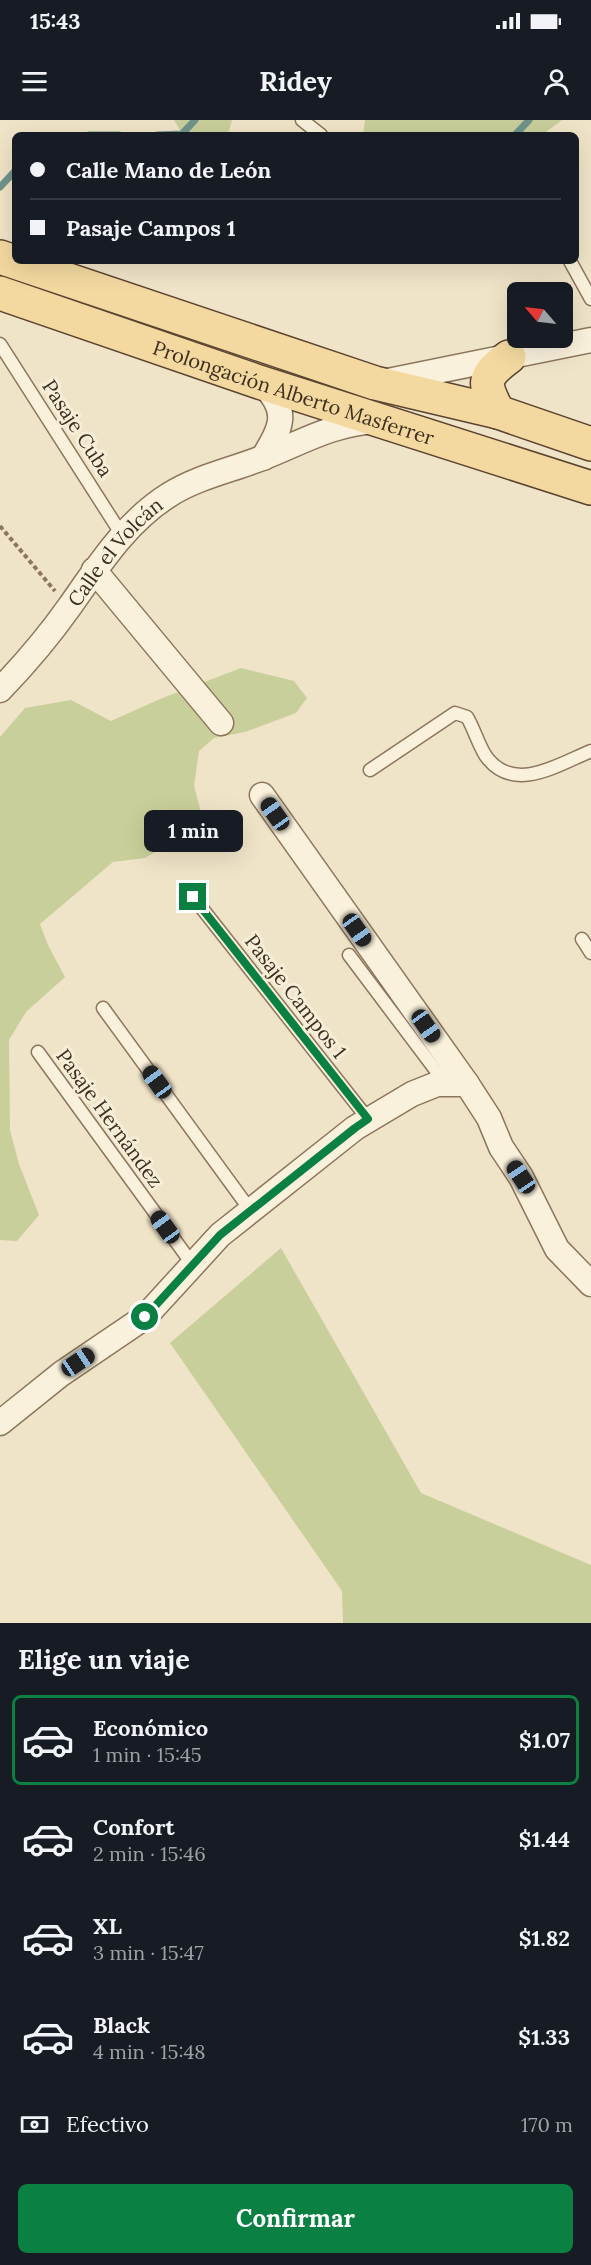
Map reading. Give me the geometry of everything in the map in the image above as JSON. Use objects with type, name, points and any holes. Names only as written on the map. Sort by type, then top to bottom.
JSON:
[{"type":"main road","name":"Prolongación Alberto Masferrer","points":[[21,264],[375,383],[498,412],[591,444]]},
{"type":"main road","name":"Prolongación Alberto Masferrer","points":[[0,293],[262,383],[591,488]]},
{"type":"main road","points":[[498,412],[490,396],[487,383],[492,370],[509,357]]},
{"type":"street","points":[[375,383],[591,340]]},
{"type":"street","points":[[262,383],[273,394],[279,408],[281,423],[276,437],[263,458]]},
{"type":"street","name":"Calle el Volcán","points":[[2,685],[69,608],[94,570],[122,534],[170,494],[263,458],[329,429],[351,423],[381,420]]},
{"type":"street","points":[[94,570],[221,723]]},
{"type":"street","points":[[262,795],[456,1084],[489,1118],[501,1147],[521,1177],[557,1249],[591,1284]]},
{"type":"street","points":[[0,1423],[61,1374],[145,1317],[220,1235],[355,1128],[412,1094],[437,1084],[456,1084]]},
{"type":"lane","points":[[302,120],[317,132]]},
{"type":"lane","points":[[572,264],[591,299]]},
{"type":"lane","name":"Pasaje Cuba","points":[[0,344],[122,534]]},
{"type":"lane","points":[[370,770],[455,713],[467,717],[487,759],[509,774],[528,776],[591,751]]},
{"type":"lane","name":"Pasaje Campos 1","points":[[193,897],[368,1119]]},
{"type":"lane","points":[[582,939],[591,953]]},
{"type":"lane","points":[[350,955],[456,1084]]},
{"type":"lane","points":[[103,1008],[251,1211]]},
{"type":"lane","name":"Pasaje Hernández","points":[[38,1052],[193,1265]]},
{"type":"path","points":[[0,526],[69,608]]},
{"type":"green space","points":[[174,120],[232,120],[228,132],[181,132]]},
{"type":"green space","points":[[365,120],[562,120],[546,132],[363,132]]},
{"type":"green space","points":[[241,668],[294,681],[307,698],[296,713],[245,732],[214,738],[199,751],[194,786],[201,812],[178,838],[145,858],[113,862],[40,924],[65,977],[26,1012],[9,1040],[10,1130],[19,1164],[39,1215],[17,1241],[0,1240],[0,737],[25,708],[71,700],[111,721],[160,699]]},
{"type":"green space","points":[[281,1248],[421,1493],[591,1565],[591,1623],[343,1623],[342,1591],[170,1343]]},
{"type":"waterway","points":[[184,132],[195,120]]},
{"type":"waterway","points":[[518,132],[529,120]]},
{"type":"waterway","points":[[0,187],[12,174]]},
{"type":"route","points":[[145,1317],[220,1235],[368,1119],[193,897]]}]
